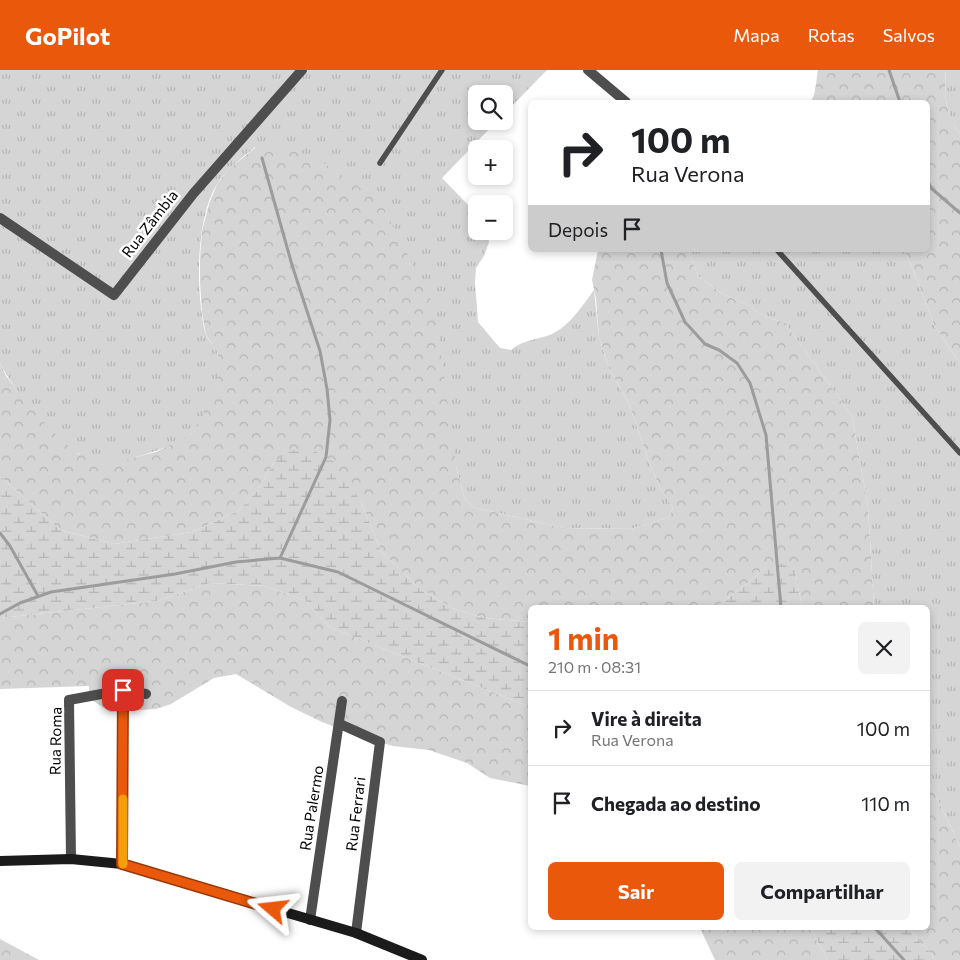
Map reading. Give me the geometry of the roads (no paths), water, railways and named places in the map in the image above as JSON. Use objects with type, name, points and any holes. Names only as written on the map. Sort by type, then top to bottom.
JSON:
[{"type":"street","name":"Rua Zâmbia","points":[[0,218],[114,295],[193,194],[302,70]]},
{"type":"street","points":[[588,70],[624,100]]},
{"type":"street","points":[[122,864],[123,690]]},
{"type":"street","name":"Rua Roma","points":[[71,859],[69,700],[123,690],[146,694]]},
{"type":"street","name":"Rua Palermo","points":[[310,920],[342,701]]},
{"type":"street","name":"Rua Ferrari","points":[[340,724],[380,742],[356,933]]},
{"type":"street","points":[[0,861],[71,859],[122,864],[356,933],[422,960]]},
{"type":"lane","points":[[380,163],[442,70]]},
{"type":"lane","points":[[779,252],[960,453]]},
{"type":"waterway","points":[[889,70],[899,100]]},
{"type":"waterway","points":[[262,158],[292,265],[320,351],[330,420],[326,457],[280,558]]},
{"type":"waterway","points":[[930,186],[960,213]]},
{"type":"waterway","points":[[661,252],[667,283],[685,322],[705,344],[719,350],[737,363],[750,383],[766,435],[781,605]]},
{"type":"waterway","points":[[0,533],[10,546],[38,596]]},
{"type":"waterway","points":[[0,614],[20,603],[51,592],[175,574],[236,562],[280,558],[338,572],[528,665]]},
{"type":"waterway","points":[[877,930],[904,960]]}]
